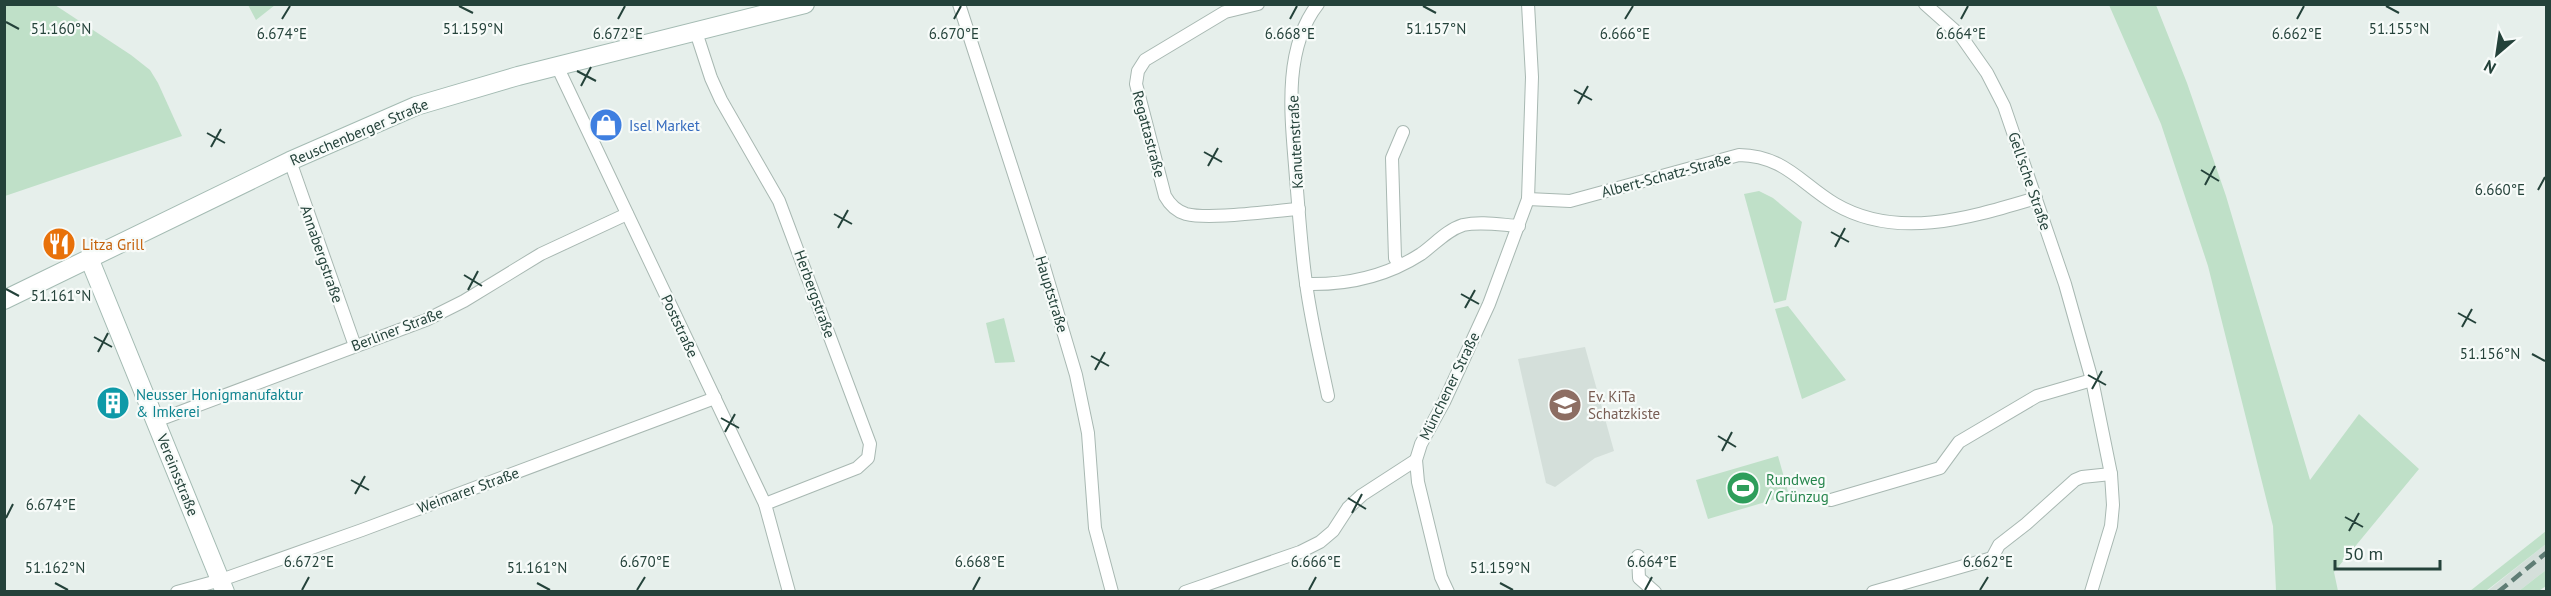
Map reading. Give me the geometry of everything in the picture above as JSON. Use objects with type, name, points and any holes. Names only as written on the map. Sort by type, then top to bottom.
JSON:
[{"type":"main road","name":"Reuschenberger Straße","points":[[4,300],[290,161],[416,106],[475,87],[806,4]]},
{"type":"main road","name":"Vereinsstraße","points":[[89,258],[223,586]]},
{"type":"street","name":"Hauptstraße","points":[[959,4],[1044,267],[1076,375],[1088,435],[1095,528],[1112,591]]},
{"type":"street","name":"Regattastraße","points":[[1258,4],[1225,12],[1145,60],[1138,71],[1136,84],[1165,196],[1173,207],[1185,213],[1206,216],[1299,209]]},
{"type":"street","name":"Münchener Straße","points":[[1448,591],[1441,577],[1418,482],[1416,460],[1428,429],[1444,402],[1489,304],[1528,199],[1532,77],[1528,4]]},
{"type":"street","name":"Gell'sche Straße","points":[[1925,4],[1961,36],[1988,73],[2004,106],[2065,284],[2092,380],[2111,474],[2113,505],[2111,526],[2091,591]]},
{"type":"street","name":"Kanutenstraße","points":[[1312,6],[1297,50],[1292,93],[1306,284],[1328,396]]},
{"type":"street","name":"Herbergstraße","points":[[696,32],[721,100],[779,201],[869,437],[870,451],[864,464],[765,504]]},
{"type":"street","name":"Poststraße","points":[[557,66],[765,504],[789,591]]},
{"type":"street","points":[[1399,265],[1395,258],[1392,158],[1403,132]]},
{"type":"street","name":"Albert-Schatz-Straße","points":[[1528,199],[1570,201],[1739,155],[1776,162],[1838,206],[1866,218],[1886,222],[1916,223],[1956,220],[2036,198]]},
{"type":"street","name":"Annabergstraße","points":[[290,161],[355,346]]},
{"type":"street","name":"Berliner Straße","points":[[156,421],[446,311],[541,254],[627,214]]},
{"type":"street","points":[[1306,284],[1355,281],[1399,265],[1419,255],[1461,226],[1486,224],[1519,226]]},
{"type":"street","points":[[1831,501],[1940,468],[1959,442],[2037,396],[2092,380]]},
{"type":"street","name":"Weimarer Straße","points":[[177,591],[223,586],[373,526],[715,398]]},
{"type":"street","points":[[1185,591],[1300,552],[1320,542],[1333,531],[1348,508],[1362,495],[1416,460]]},
{"type":"street","points":[[1873,591],[1992,558],[1999,545],[2026,525],[2075,480],[2082,477],[2111,474]]},
{"type":"street","points":[[1638,556],[1639,578],[1655,591]]},
{"type":"shaded area","name":"Ev. KiTa Schatzkiste","points":[[1585,347],[1614,451],[1595,458],[1555,487],[1546,483],[1518,359]]},
{"type":"shaded area","points":[[2546,544],[2546,570],[2519,591],[2486,592]]},
{"type":"green space","points":[[4,5],[55,5],[131,55],[150,70],[182,136],[5,196]]},
{"type":"green space","points":[[248,5],[275,5],[256,20]]},
{"type":"green space","points":[[2109,5],[2156,5],[2187,83],[2226,196],[2310,480],[2359,414],[2419,469],[2334,572],[2338,591],[2276,591],[2273,526],[2208,266],[2161,124]]},
{"type":"green space","points":[[1759,191],[1773,198],[1802,222],[1786,300],[1774,303],[1744,194]]},
{"type":"green space","points":[[1788,306],[1846,380],[1802,399],[1775,309]]},
{"type":"green space","points":[[1004,318],[1015,362],[995,363],[986,323]]},
{"type":"green space","name":"Rundweg / Grünzug","points":[[1778,456],[1789,495],[1708,519],[1696,480]]},
{"type":"green space","points":[[2546,531],[2546,544],[2486,591],[2470,591]]},
{"type":"green space","points":[[2546,570],[2546,586],[2539,591],[2519,591]]},
{"type":"railway","points":[[2498,592],[2546,553]]},
{"type":"place","name":"Isel Market","points":[[606,125]]},
{"type":"place","name":"Litza Grill","points":[[59,244]]},
{"type":"place","name":"Neusser Honigmanufaktur & Imkerei","points":[[113,403]]},
{"type":"place","name":"Ev. KiTa Schatzkiste","points":[[1565,405]]},
{"type":"place","name":"Rundweg / Grünzug","points":[[1743,488]]}]
